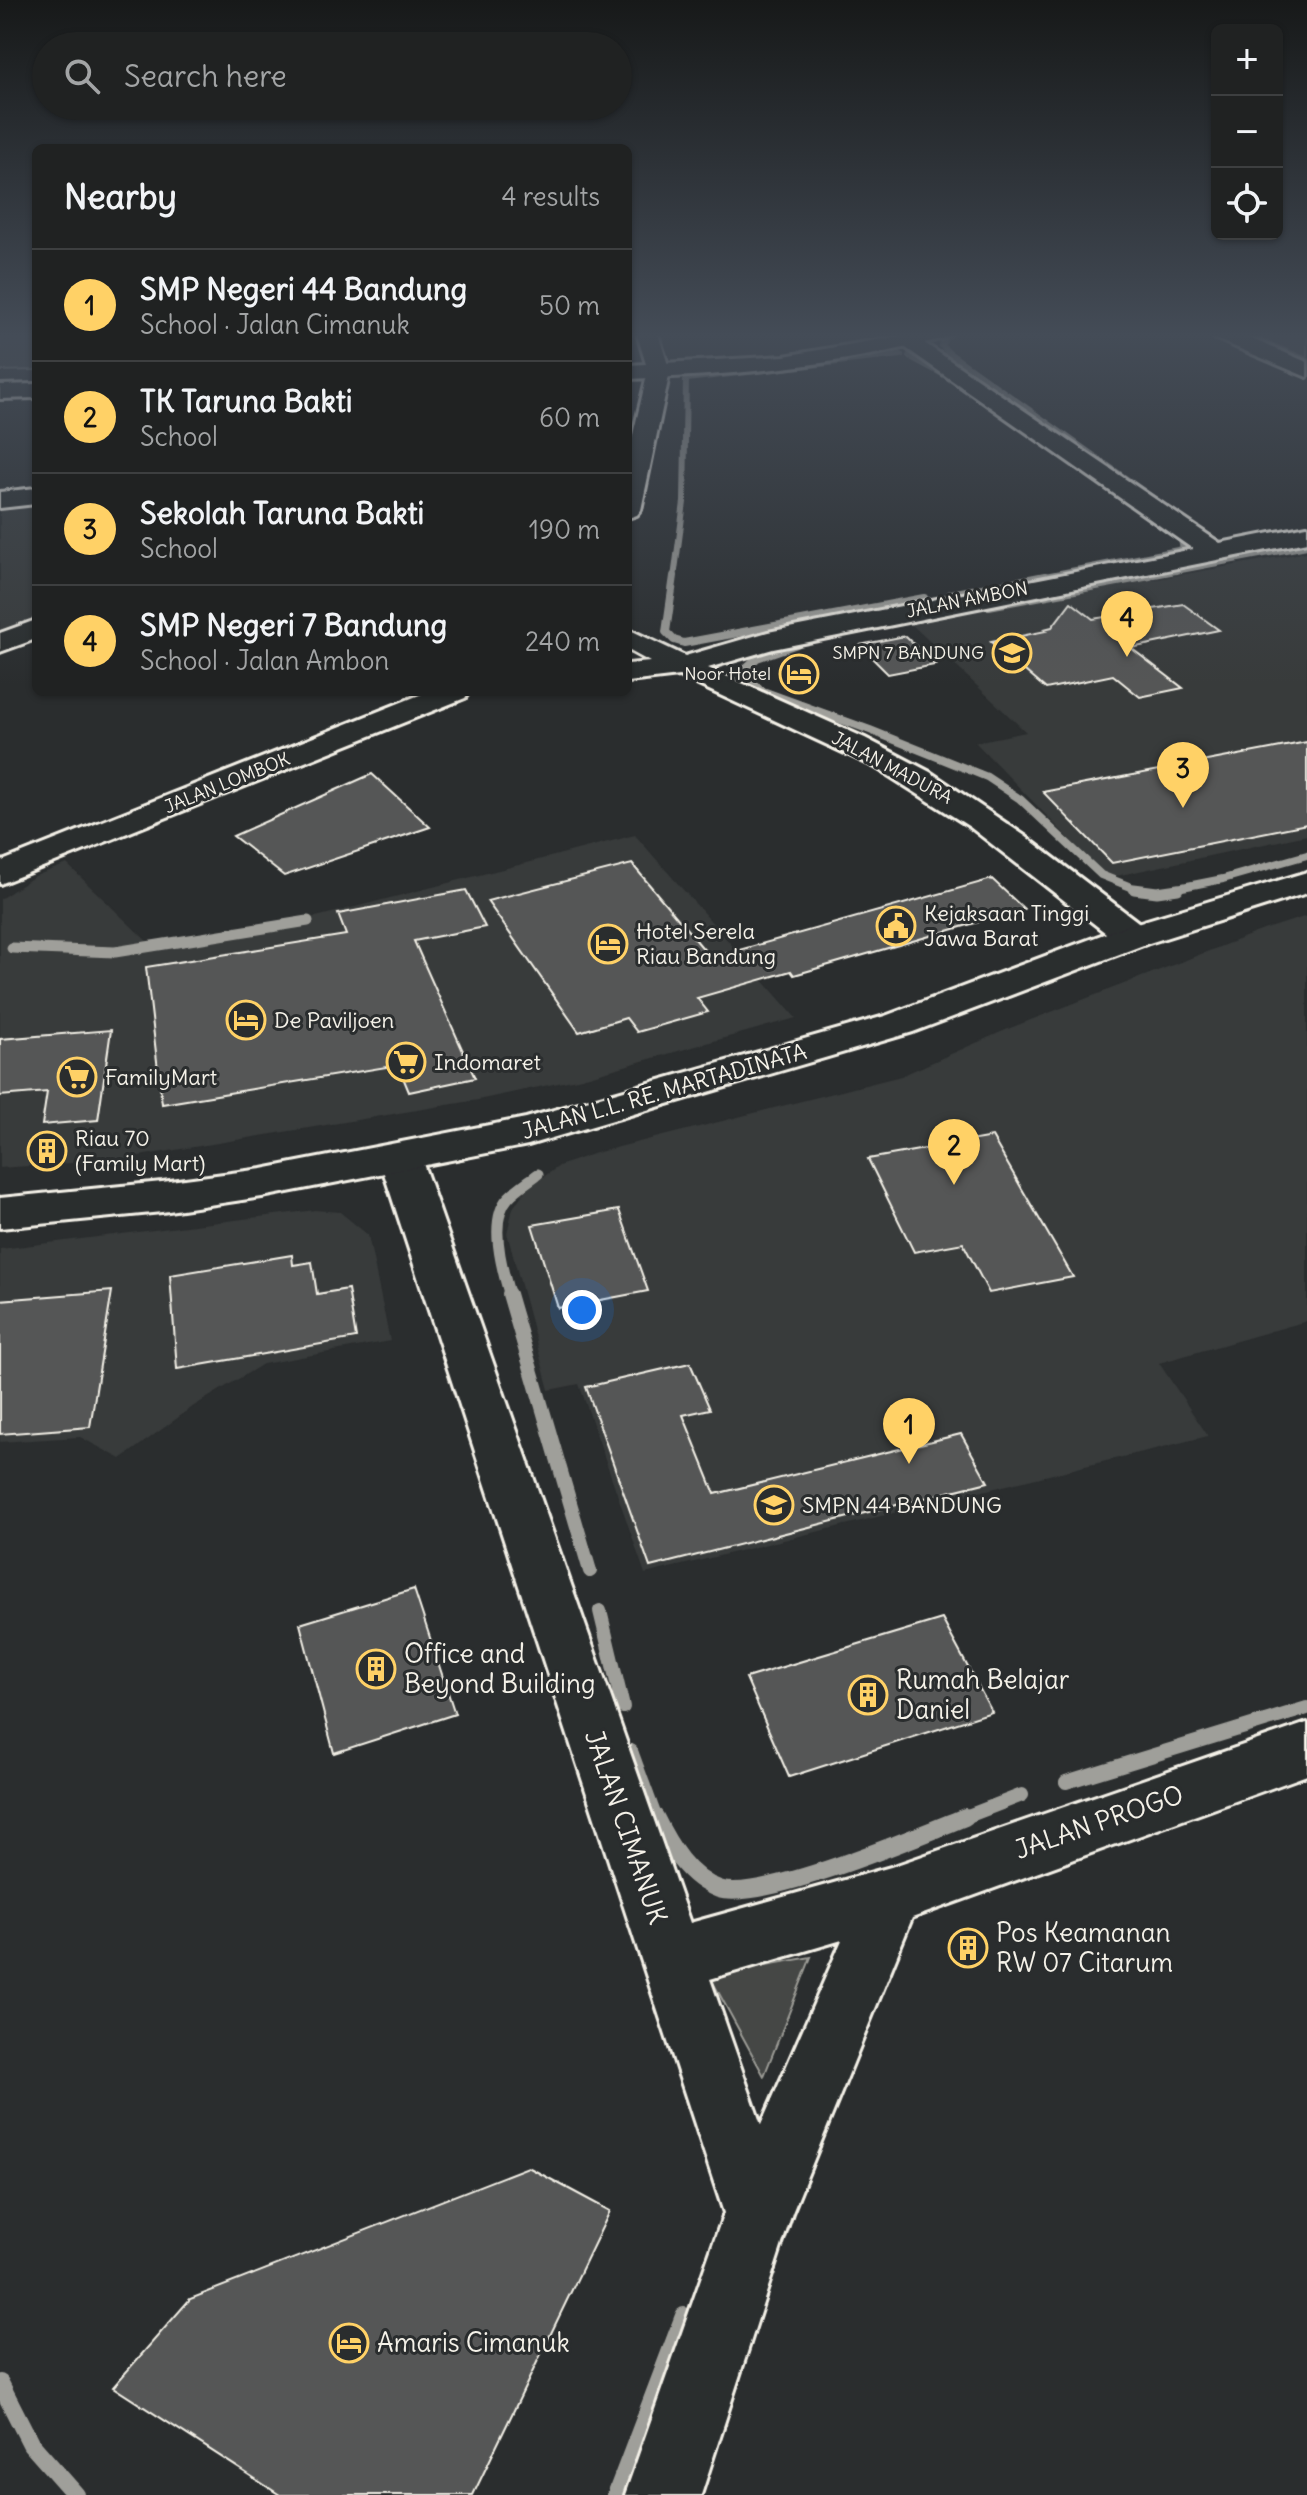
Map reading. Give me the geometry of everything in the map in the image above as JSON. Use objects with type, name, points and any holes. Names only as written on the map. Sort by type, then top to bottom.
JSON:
[{"type":"street","points":[[632,492],[641,450]]},
{"type":"street","points":[[1067,450],[1215,552]]},
{"type":"street","points":[[0,500],[32,496]]},
{"type":"street","name":"JALAN AMBON","points":[[632,673],[679,667],[783,638],[1307,534]]},
{"type":"street","points":[[0,643],[32,631]]},
{"type":"street","name":"JALAN MADURA","points":[[632,640],[679,667],[885,760],[936,789],[1133,936]]},
{"type":"street","name":"JALAN LOMBOK","points":[[0,874],[430,696]]},
{"type":"street","name":"JALAN L.L. RE. MARTADINATA","points":[[0,1213],[162,1197],[400,1158],[528,1131],[862,1035],[1133,936],[1307,882]]},
{"type":"street","name":"JALAN CIMANUK","points":[[400,1158],[758,2213]]},
{"type":"street","name":"JALAN PROGO","points":[[671,1959],[891,1896],[1307,1749]]},
{"type":"street","points":[[663,2495],[758,2213],[891,1896]]},
{"type":"shaded area","points":[[32,504],[32,623],[0,635],[0,508]]},
{"type":"shaded area","points":[[1307,552],[1307,835],[1107,878],[975,742],[1026,732],[910,623]]},
{"type":"shaded area","points":[[635,835],[796,1018],[582,1078],[478,1100],[115,1160],[0,1168],[0,899],[35,876],[67,864],[156,950],[320,916]]},
{"type":"shaded area","points":[[1307,916],[1307,1321],[1159,1363],[1208,1436],[645,1574],[579,1384],[549,1390],[507,1233],[513,1208],[526,1189],[559,1166],[595,1153],[901,1076],[1010,1028],[1263,930]]},
{"type":"shaded area","points":[[315,1210],[340,1212],[368,1235],[390,1341],[263,1364],[194,1406],[121,1459],[80,1437],[0,1442],[0,1249]]},
{"type":"shaded area","points":[[811,1957],[764,2076],[709,1975]]},
{"type":"building","name":"SMPN 7 BANDUNG","points":[[1071,602],[1093,619],[1183,604],[1219,630],[1131,648],[1183,688],[1140,697],[1113,675],[1046,689],[991,642],[1046,631],[1044,629],[1052,627]]},
{"type":"building","points":[[905,636],[935,665],[888,674],[859,645]]},
{"type":"building","points":[[1307,742],[1307,824],[1112,863],[1043,792]]},
{"type":"building","points":[[372,774],[430,827],[284,876],[233,836]]},
{"type":"building","name":"Hotel Serela Riau Bandung","points":[[632,864],[711,958],[992,879],[1024,909],[794,975],[791,971],[697,998],[708,1012],[637,1032],[626,1018],[579,1032],[487,901]]},
{"type":"building","points":[[466,890],[485,927],[414,941],[475,1078],[409,1092],[398,1065],[162,1104],[146,967],[346,935],[338,914]]},
{"type":"building","name":"FamilyMart","points":[[111,1030],[98,1120],[42,1125],[47,1092],[0,1096],[0,1039]]},
{"type":"building","points":[[992,1137],[1073,1277],[989,1293],[963,1243],[914,1252],[868,1159]]},
{"type":"building","points":[[619,1210],[648,1291],[558,1308],[532,1225]]},
{"type":"building","points":[[292,1255],[293,1265],[312,1262],[317,1294],[348,1289],[356,1338],[177,1369],[170,1275]]},
{"type":"building","points":[[112,1291],[90,1427],[0,1434],[0,1300]]},
{"type":"building","points":[[690,1363],[710,1409],[683,1415],[715,1494],[961,1434],[988,1482],[650,1567],[586,1387]]},
{"type":"building","name":"Office and Beyond Building","points":[[414,1589],[455,1714],[334,1753],[300,1624]]},
{"type":"building","name":"Rumah Belajar Daniel","points":[[942,1619],[992,1712],[789,1777],[746,1678]]},
{"type":"building","name":"Amaris Cimanuk","points":[[528,2167],[610,2211],[473,2495],[280,2495],[113,2387],[190,2299]]},
{"type":"waterway","points":[[674,578],[684,502],[685,450]]},
{"type":"waterway","points":[[1086,450],[1163,505]]},
{"type":"waterway","points":[[1035,578],[1183,549],[1181,540],[1170,532]]},
{"type":"waterway","points":[[1139,578],[1307,546]]},
{"type":"waterway","points":[[674,576],[666,632],[674,640],[684,643],[924,598]]},
{"type":"waterway","points":[[951,594],[1045,576]]},
{"type":"waterway","points":[[989,606],[1150,576]]},
{"type":"waterway","points":[[797,644],[757,658],[747,667],[746,676],[760,690],[987,777],[1020,799],[1101,875],[1137,889]]},
{"type":"waterway","points":[[1162,891],[1223,879],[1307,855]]},
{"type":"waterway","points":[[1137,889],[1157,892],[1178,889]]},
{"type":"waterway","points":[[1137,889],[1141,891]]},
{"type":"waterway","points":[[12,948],[115,952],[308,921]]},
{"type":"waterway","points":[[510,1296],[498,1246],[499,1219],[508,1198],[538,1174]]},
{"type":"waterway","points":[[509,1294],[590,1571]]},
{"type":"waterway","points":[[600,1611],[623,1707]]},
{"type":"waterway","points":[[1066,1782],[1307,1708]]},
{"type":"waterway","points":[[631,1751],[656,1818]]},
{"type":"waterway","points":[[960,1819],[1022,1795]]},
{"type":"waterway","points":[[656,1818],[673,1850],[698,1877],[719,1889],[739,1891],[840,1865],[965,1817]]},
{"type":"waterway","points":[[616,2495],[684,2316]]},
{"type":"waterway","points":[[0,2383],[31,2444],[76,2495]]},
{"type":"place","name":"SMPN 7 BANDUNG","points":[[1012,653]]},
{"type":"place","name":"SMP Negeri 7 Bandung","points":[[1127,657]]},
{"type":"place","name":"Noor Hotel","points":[[799,674]]},
{"type":"place","name":"Sekolah Taruna Bakti","points":[[1183,808]]},
{"type":"place","name":"Kejaksaan Tinggi Jawa Barat","points":[[896,926]]},
{"type":"place","name":"Hotel Serela Riau Bandung","points":[[608,944]]},
{"type":"place","name":"De Paviljoen","points":[[246,1020]]},
{"type":"place","name":"Indomaret","points":[[406,1062]]},
{"type":"place","name":"FamilyMart","points":[[77,1077]]},
{"type":"place","name":"Riau 70 (Family Mart)","points":[[47,1151]]},
{"type":"place","name":"TK Taruna Bakti","points":[[954,1185]]},
{"type":"place","name":"SMP Negeri 44 Bandung","points":[[909,1464]]},
{"type":"place","name":"SMPN 44 BANDUNG","points":[[774,1505]]},
{"type":"place","name":"Office and Beyond Building","points":[[376,1669]]},
{"type":"place","name":"Rumah Belajar Daniel","points":[[868,1695]]},
{"type":"place","name":"Pos Keamanan RW 07 Citarum","points":[[968,1948]]},
{"type":"place","name":"Amaris Cimanuk","points":[[349,2343]]}]
